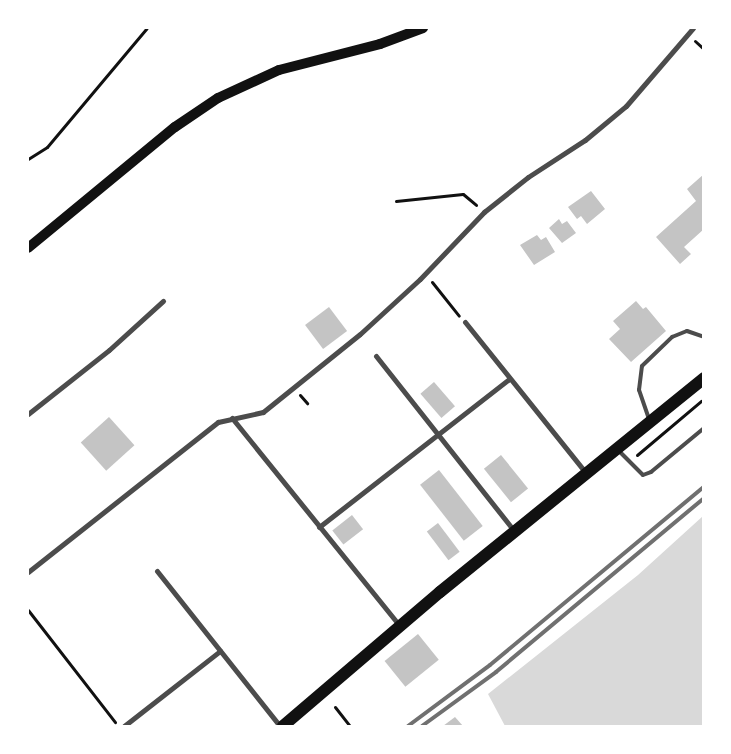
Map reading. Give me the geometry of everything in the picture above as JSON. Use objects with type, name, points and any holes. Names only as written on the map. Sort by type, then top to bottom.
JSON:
[{"type":"main road","points":[[28,248],[175,127],[218,98],[280,70],[380,44],[423,28]]},
{"type":"main road","points":[[282,726],[400,626],[588,475],[704,378]]},
{"type":"street","points":[[28,572],[218,422],[232,418],[251,417],[263,412],[360,334],[425,274],[484,212],[528,178],[585,140],[626,106],[693,28]]},
{"type":"street","points":[[28,414],[109,350],[164,301]]},
{"type":"street","points":[[464,322],[508,379],[588,475]]},
{"type":"street","points":[[376,356],[516,533]]},
{"type":"street","points":[[320,526],[508,379]]},
{"type":"street","points":[[232,418],[400,626]]},
{"type":"street","points":[[157,571],[282,726]]},
{"type":"street","points":[[124,726],[220,650]]},
{"type":"lane","points":[[651,423],[639,390],[642,366],[672,337],[687,331],[704,337]]},
{"type":"lane","points":[[618,450],[643,475],[651,472],[704,428]]},
{"type":"path","points":[[28,159],[47,146],[107,79],[147,28]]},
{"type":"path","points":[[396,201],[463,194],[484,212]]},
{"type":"path","points":[[425,274],[464,322]]},
{"type":"path","points":[[628,462],[704,400]]},
{"type":"path","points":[[28,610],[118,726]]},
{"type":"path","points":[[335,707],[350,726]]},
{"type":"shaded area","points":[[703,516],[703,726],[505,726],[488,694],[638,575]]},
{"type":"building","points":[[704,174],[704,229],[684,247],[691,254],[680,264],[656,237],[696,201],[687,189]]},
{"type":"building","points":[[591,191],[605,209],[587,224],[581,216],[577,219],[568,207]]},
{"type":"building","points":[[559,219],[562,224],[567,221],[576,233],[562,243],[549,228]]},
{"type":"building","points":[[537,235],[541,240],[546,237],[555,252],[534,265],[520,245]]},
{"type":"building","points":[[636,301],[643,309],[646,307],[666,331],[631,362],[609,339],[620,329],[613,321]]},
{"type":"building","points":[[329,307],[347,331],[323,349],[305,325]]},
{"type":"building","points":[[434,382],[455,406],[441,418],[420,394]]},
{"type":"building","points":[[109,417],[134,445],[106,471],[81,442]]},
{"type":"building","points":[[501,455],[528,488],[511,502],[484,469]]},
{"type":"building","points":[[439,470],[483,526],[464,541],[420,485]]},
{"type":"building","points":[[352,515],[363,529],[343,545],[332,530]]},
{"type":"building","points":[[438,523],[460,552],[448,560],[427,531]]},
{"type":"building","points":[[418,634],[439,660],[405,687],[385,661]]},
{"type":"building","points":[[455,717],[463,726],[443,726]]},
{"type":"railway","points":[[408,726],[490,665],[704,487]]},
{"type":"railway","points":[[422,726],[496,672],[704,498]]}]
